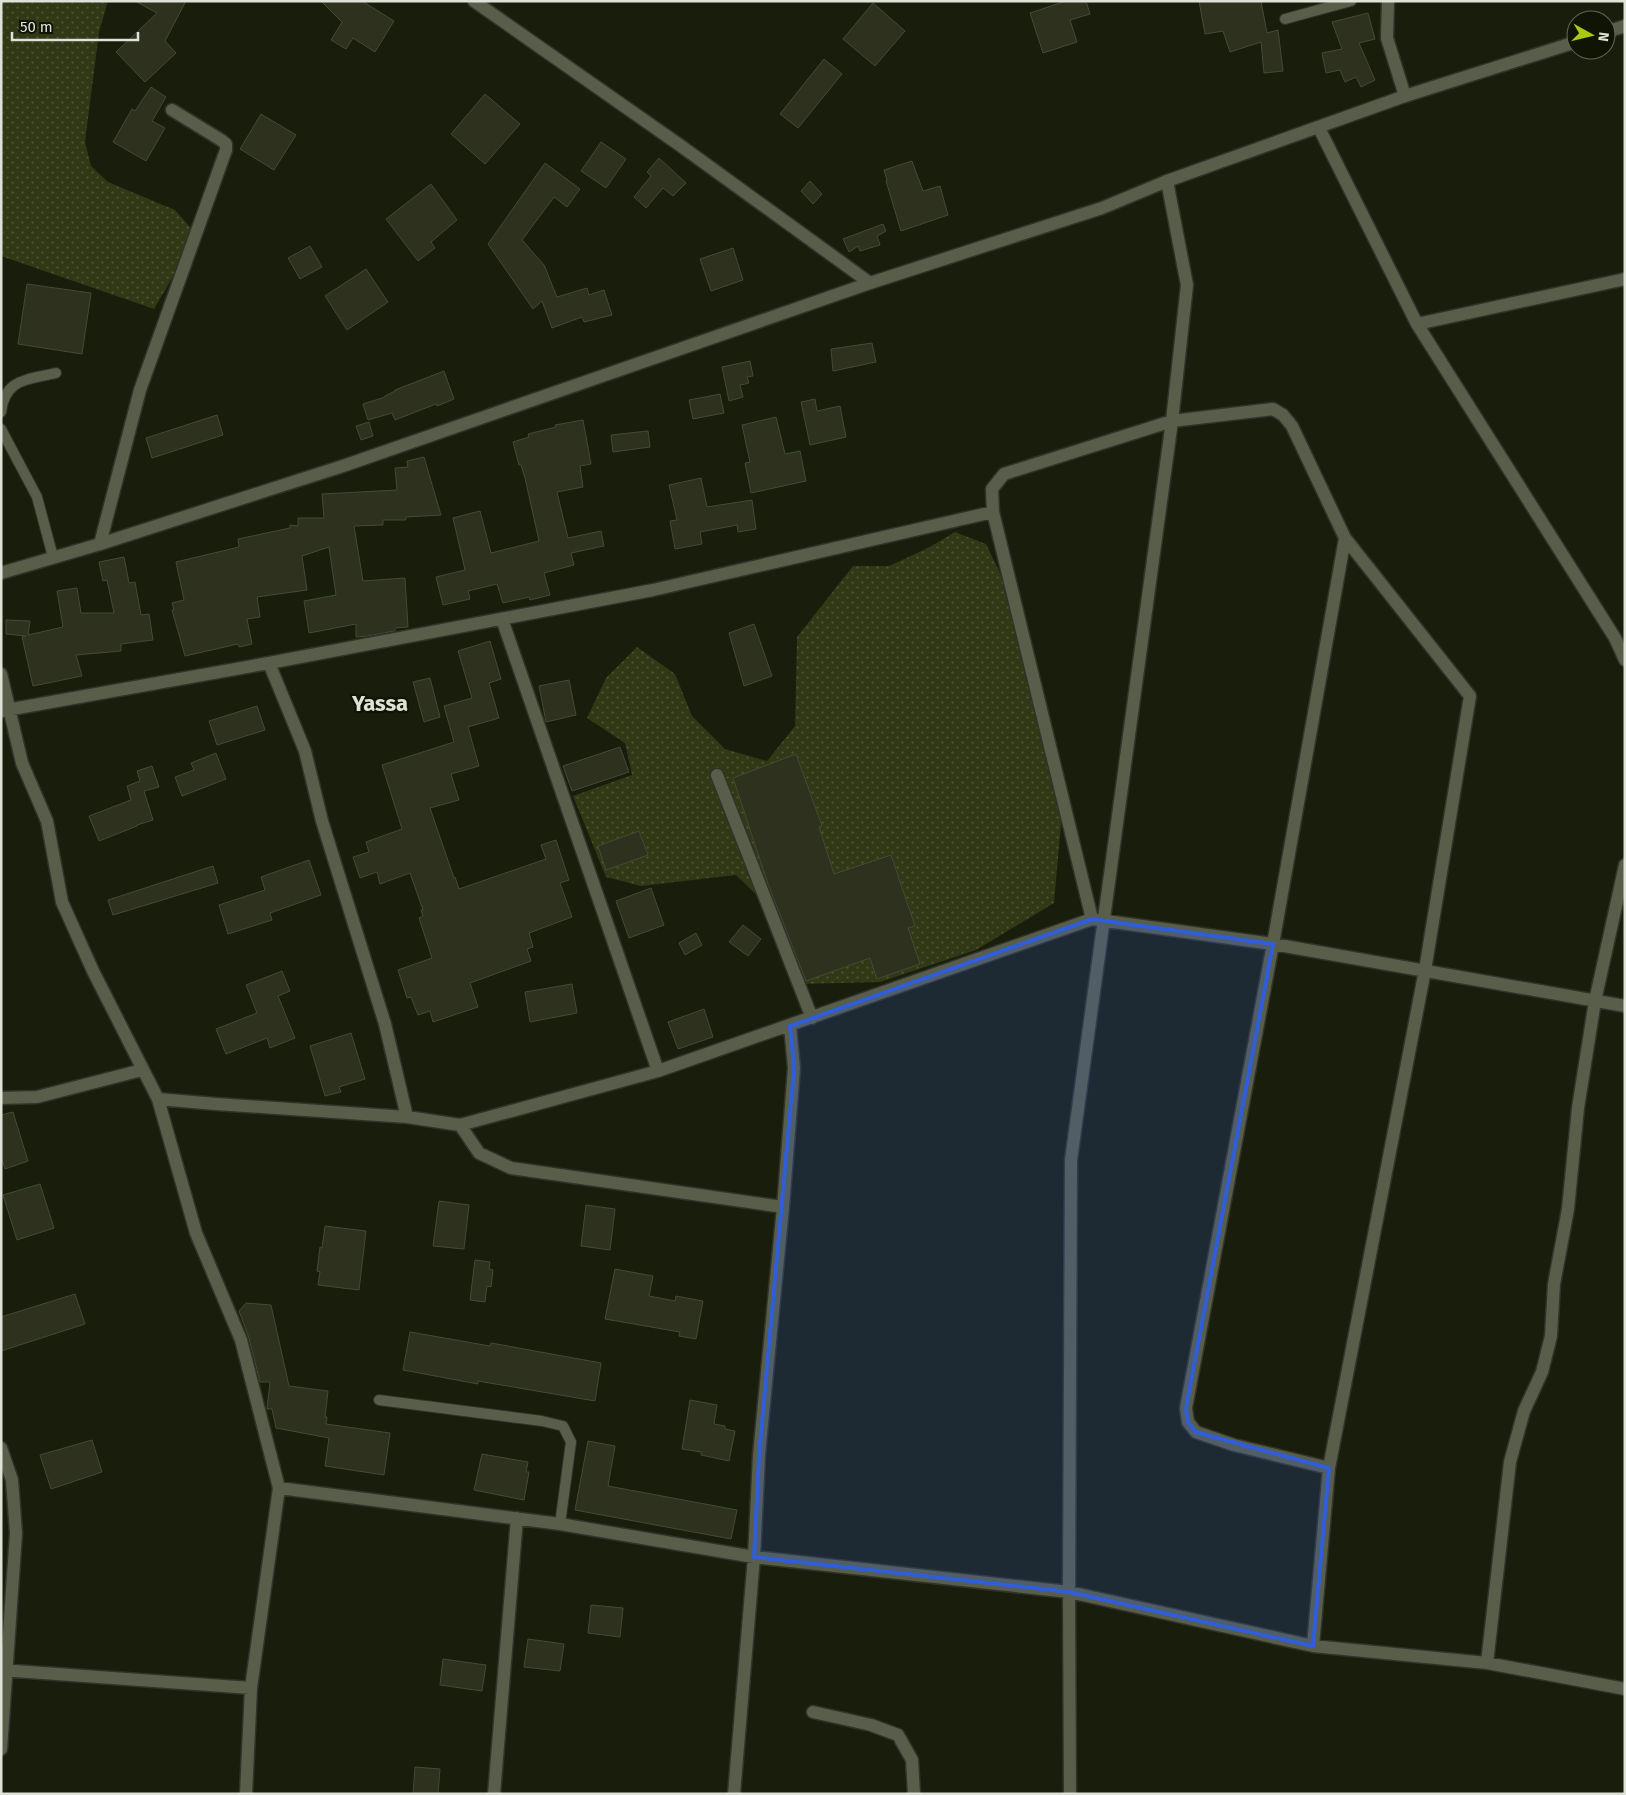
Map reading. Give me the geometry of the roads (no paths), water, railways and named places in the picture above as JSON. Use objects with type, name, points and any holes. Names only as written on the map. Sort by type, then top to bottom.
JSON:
[{"type":"street","points":[[474,1],[681,146],[870,283]]},
{"type":"street","points":[[1388,1],[1387,38],[1405,96]]},
{"type":"street","points":[[1,573],[100,544],[344,466],[870,283],[1102,208],[1167,181],[1405,96],[1566,45]]},
{"type":"street","points":[[100,544],[140,390],[226,150],[226,144],[221,140],[172,110]]},
{"type":"street","points":[[1319,128],[1417,324],[1620,637],[1625,660]]},
{"type":"street","points":[[1070,1794],[1071,1160],[1098,919],[1172,421],[1187,284],[1167,181]]},
{"type":"street","points":[[1417,324],[1625,279]]},
{"type":"street","points":[[1098,919],[993,512],[992,488],[1004,474],[1172,421],[1273,409],[1283,415],[1292,426],[1345,538],[1470,696],[1425,970],[1329,1468],[1314,1646]]},
{"type":"street","points":[[5,710],[270,663],[653,590],[993,512]]},
{"type":"street","points":[[1329,1468],[1234,1445],[1196,1432],[1188,1422],[1186,1408],[1273,944],[1345,538]]},
{"type":"street","points":[[502,619],[658,1071]]},
{"type":"street","points":[[270,663],[305,751],[322,821],[385,1024],[407,1117]]},
{"type":"street","points":[[1,674],[5,710],[22,763],[47,821],[62,902],[93,971],[158,1098],[196,1233],[241,1340],[279,1488],[251,1688],[246,1794]]},
{"type":"street","points":[[717,775],[812,1018]]},
{"type":"street","points":[[1487,1663],[1510,1462],[1524,1411],[1542,1372],[1551,1336],[1554,1284],[1568,1209],[1578,1108],[1595,1001],[1625,865]]},
{"type":"street","points":[[158,1098],[216,1104],[407,1117],[460,1125],[658,1071],[790,1026],[880,992],[1098,919],[1273,944],[1625,1006]]},
{"type":"street","points":[[734,1794],[754,1558],[759,1455],[783,1207],[794,1068],[790,1026]]},
{"type":"street","points":[[1,1098],[38,1097],[142,1070]]},
{"type":"street","points":[[460,1125],[479,1153],[511,1168],[783,1207]]},
{"type":"street","points":[[1,1448],[12,1480],[16,1532],[3,1671],[1,1749]]},
{"type":"street","points":[[279,1488],[560,1524],[754,1558],[1069,1592],[1314,1646],[1487,1663],[1625,1689]]},
{"type":"street","points":[[494,1794],[518,1518]]},
{"type":"street","points":[[3,1671],[251,1688]]},
{"type":"street","points":[[813,1712],[871,1725],[898,1735],[912,1760],[914,1794]]},
{"type":"lane","points":[[1285,19],[1350,1]]},
{"type":"lane","points":[[1,412],[5,394],[18,382],[56,374]]},
{"type":"lane","points":[[1,429],[37,497],[53,557]]},
{"type":"lane","points":[[379,1400],[542,1421],[563,1426],[571,1442],[560,1524]]},
{"type":"district","name":"Yassa","points":[[380,703]]}]
